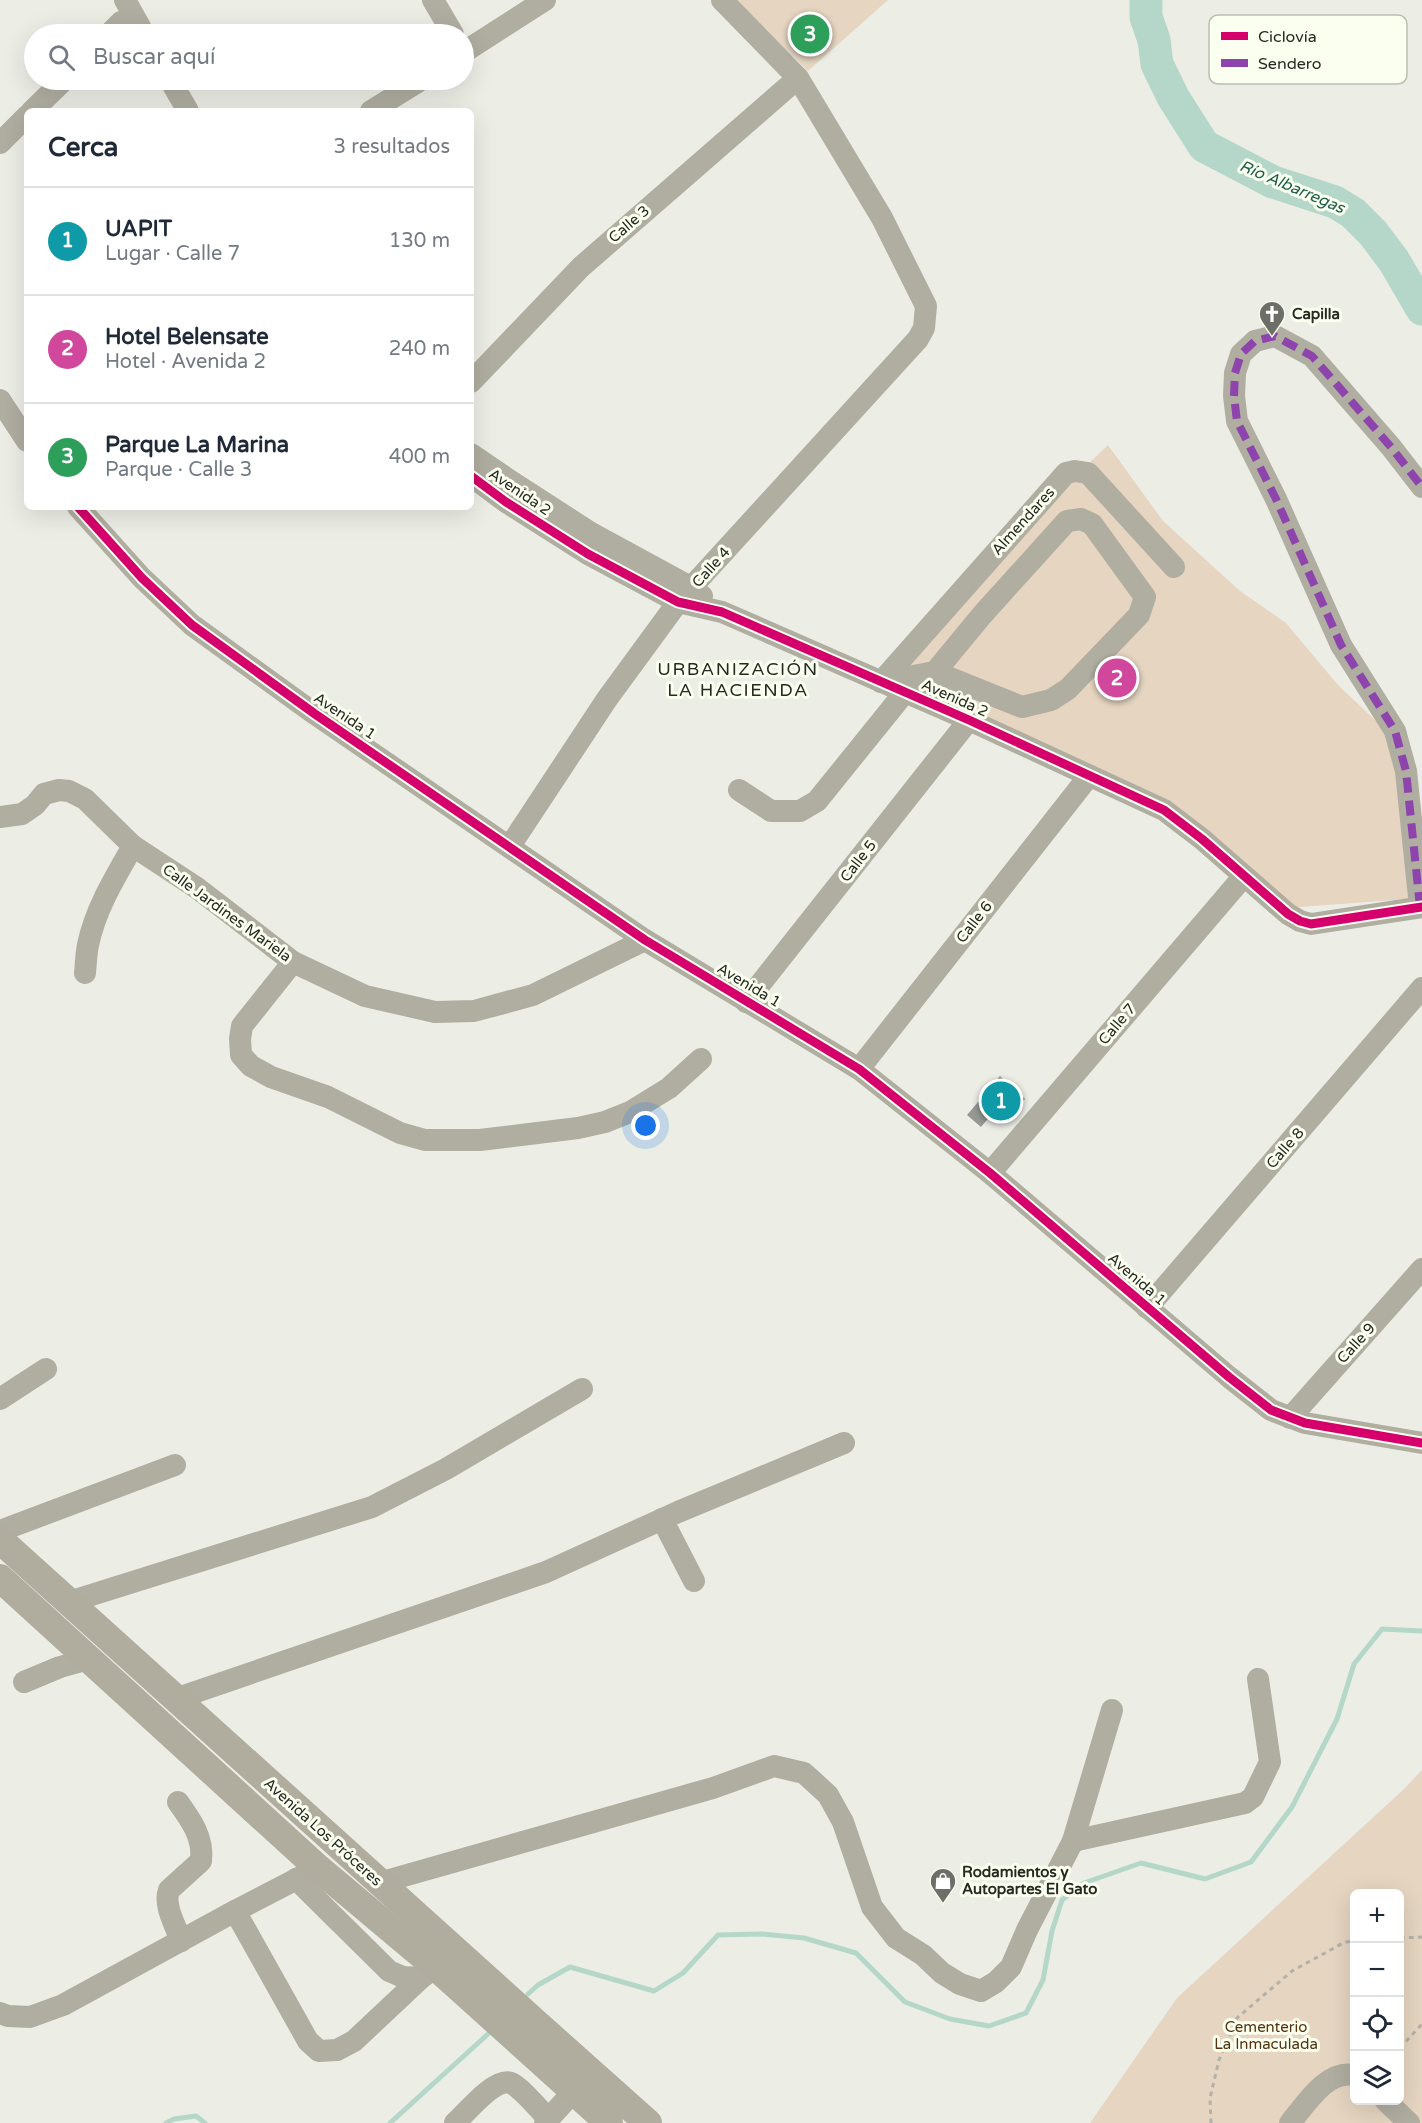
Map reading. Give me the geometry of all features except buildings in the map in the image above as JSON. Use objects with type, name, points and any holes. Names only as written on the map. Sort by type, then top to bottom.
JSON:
[{"type":"main road","name":"Avenida Los Próceres","points":[[0,1540],[648,2123]]},
{"type":"main road","name":"Avenida Los Próceres","points":[[0,1578],[88,1659],[307,1874],[574,2091],[609,2123]]},
{"type":"street","points":[[109,0],[121,23]]},
{"type":"street","points":[[434,0],[447,24]]},
{"type":"street","points":[[474,46],[545,0]]},
{"type":"street","points":[[722,0],[798,78]]},
{"type":"street","name":"Calle 4","points":[[510,846],[608,699],[685,595],[918,339],[924,328],[926,306],[882,218],[798,78]]},
{"type":"street","name":"Calle 3","points":[[474,379],[580,267],[798,78]]},
{"type":"street","points":[[35,108],[54,90]]},
{"type":"street","points":[[158,90],[168,108]]},
{"type":"street","points":[[176,90],[186,108]]},
{"type":"street","points":[[376,108],[404,90]]},
{"type":"street","points":[[0,143],[24,119]]},
{"type":"street","points":[[1421,907],[1406,771],[1395,730],[1341,645],[1276,499],[1237,421],[1234,396],[1235,373],[1241,354],[1255,341],[1275,336],[1312,356],[1391,447],[1422,487]]},
{"type":"street","points":[[0,400],[24,436]]},
{"type":"street","points":[[474,456],[685,595]]},
{"type":"street","name":"Almendares","points":[[881,682],[1066,473],[1088,472],[1174,567]]},
{"type":"street","name":"Avenida 2","points":[[474,478],[506,502],[588,554],[969,720],[1164,810],[1202,839],[1288,914],[1300,921],[1311,924],[1421,907]]},
{"type":"street","name":"Avenida 1","points":[[81,510],[142,578],[192,625],[315,714],[645,940],[859,1069],[990,1173],[1271,1410],[1305,1423],[1422,1443]]},
{"type":"street","points":[[881,682],[935,672],[1022,707],[1051,700],[1068,688],[1139,615],[1145,597],[1092,524],[1081,519],[1067,521],[982,615],[935,672]]},
{"type":"street","points":[[740,790],[771,811],[800,811],[817,801],[905,692]]},
{"type":"street","name":"Calle 5","points":[[746,1002],[969,720]]},
{"type":"street","name":"Calle 6","points":[[859,1069],[1089,776]]},
{"type":"street","name":"Calle Jardines Mariela","points":[[0,817],[22,814],[35,806],[44,794],[58,790],[69,791],[85,799],[133,846],[197,888],[293,962],[365,996],[435,1012],[474,1011],[533,995],[645,940]]},
{"type":"street","points":[[84,974],[88,945],[109,886],[133,846]]},
{"type":"street","name":"Calle 7","points":[[990,1173],[1244,876]]},
{"type":"street","points":[[293,962],[242,1026],[241,1055],[251,1066],[271,1077],[328,1097],[400,1133],[425,1140],[480,1140],[578,1128],[605,1122],[630,1112],[669,1088],[701,1059]]},
{"type":"street","name":"Calle 8","points":[[1148,1308],[1422,988]]},
{"type":"street","name":"Calle 9","points":[[1290,1418],[1422,1269]]},
{"type":"street","points":[[0,1398],[46,1369]]},
{"type":"street","points":[[69,1602],[372,1507],[446,1469],[582,1389]]},
{"type":"street","points":[[178,1698],[546,1572],[844,1443]]},
{"type":"street","points":[[0,1531],[175,1465]]},
{"type":"street","points":[[662,1520],[694,1581]]},
{"type":"street","points":[[24,1682],[60,1667],[88,1659]]},
{"type":"street","points":[[1073,1841],[1245,1803],[1253,1797],[1270,1762],[1257,1679]]},
{"type":"street","points":[[379,1883],[713,1788],[774,1766],[804,1773],[828,1795],[843,1822],[872,1907],[896,1938],[923,1955],[942,1973],[960,1984],[981,1991],[996,1982],[1011,1967],[1027,1930],[1073,1841],[1112,1710]]},
{"type":"street","points":[[178,1802],[199,1835],[203,1850],[201,1861],[169,1890],[167,1896],[167,1903],[181,1941]]},
{"type":"street","points":[[0,2013],[8,2016],[30,2017],[63,2005],[307,1874]]},
{"type":"street","points":[[235,1911],[308,2041],[319,2051],[337,2050],[354,2041],[429,1972]]},
{"type":"street","points":[[1290,2123],[1323,2084],[1339,2076],[1350,2075]]},
{"type":"street","points":[[455,2123],[494,2085],[504,2081],[513,2083],[547,2121],[574,2091]]},
{"type":"street","points":[[1390,2105],[1409,2123]]},
{"type":"path","points":[[1404,1938],[1422,1937]]},
{"type":"path","points":[[1211,2123],[1210,2098],[1217,2070],[1237,2018],[1292,1971],[1350,1941]]},
{"type":"path","points":[[1404,2044],[1422,2024]]},
{"type":"green space","points":[[735,0],[888,0],[808,71]]},
{"type":"green space","points":[[1108,445],[1163,521],[1240,591],[1286,623],[1338,685],[1396,740],[1408,899],[1287,908],[1221,846],[980,734],[899,702],[902,671],[1056,495]]},
{"type":"green space","name":"Cementerio La Inmaculada","points":[[1422,1770],[1422,2123],[1090,2123],[1177,1998]]},
{"type":"waterway","name":"Río Albarregas","points":[[1146,0],[1146,17],[1154,40],[1157,64],[1173,97],[1204,146],[1273,182],[1335,202],[1353,213],[1373,233],[1394,261],[1422,309]]},
{"type":"waterway","points":[[528,1994],[538,1985],[570,1967],[654,1991],[683,1973],[718,1935],[761,1934],[804,1938],[856,1953],[905,2002],[950,2019],[989,2026],[1026,2013],[1043,1980],[1052,1931],[1062,1900],[1084,1883],[1141,1863],[1205,1879],[1251,1862],[1292,1807],[1337,1719],[1354,1664],[1382,1629],[1422,1631]]},
{"type":"waterway","points":[[390,2123],[488,2034]]},
{"type":"waterway","points":[[166,2123],[174,2119],[196,2116],[205,2123]]},
{"type":"marked path","points":[[1420,907],[1406,771],[1395,731],[1341,645],[1276,499],[1237,421],[1234,396],[1235,373],[1241,354],[1255,341],[1275,336],[1312,356],[1391,447],[1422,487]]},
{"type":"cycle path","points":[[474,478],[506,502],[588,554],[678,602],[722,612],[969,720],[1164,810],[1202,839],[1288,914],[1300,921],[1311,924],[1422,907]]},
{"type":"cycle path","points":[[81,510],[142,578],[192,625],[315,714],[645,940],[859,1069],[990,1173],[1229,1377],[1271,1410],[1305,1423],[1422,1443]]},
{"type":"place","name":"Parque La Marina","points":[[810,34]]},
{"type":"place","name":"Capilla","points":[[1272,337]]},
{"type":"place","name":"Hotel Belensate","points":[[1117,678]]},
{"type":"place","name":"UAPIT","points":[[1001,1101]]},
{"type":"place","name":"Rodamientos y Autopartes El Gato","points":[[943,1904]]},
{"type":"district","name":"URBANIZACIÓN LA HACIENDA","points":[[738,679]]}]
